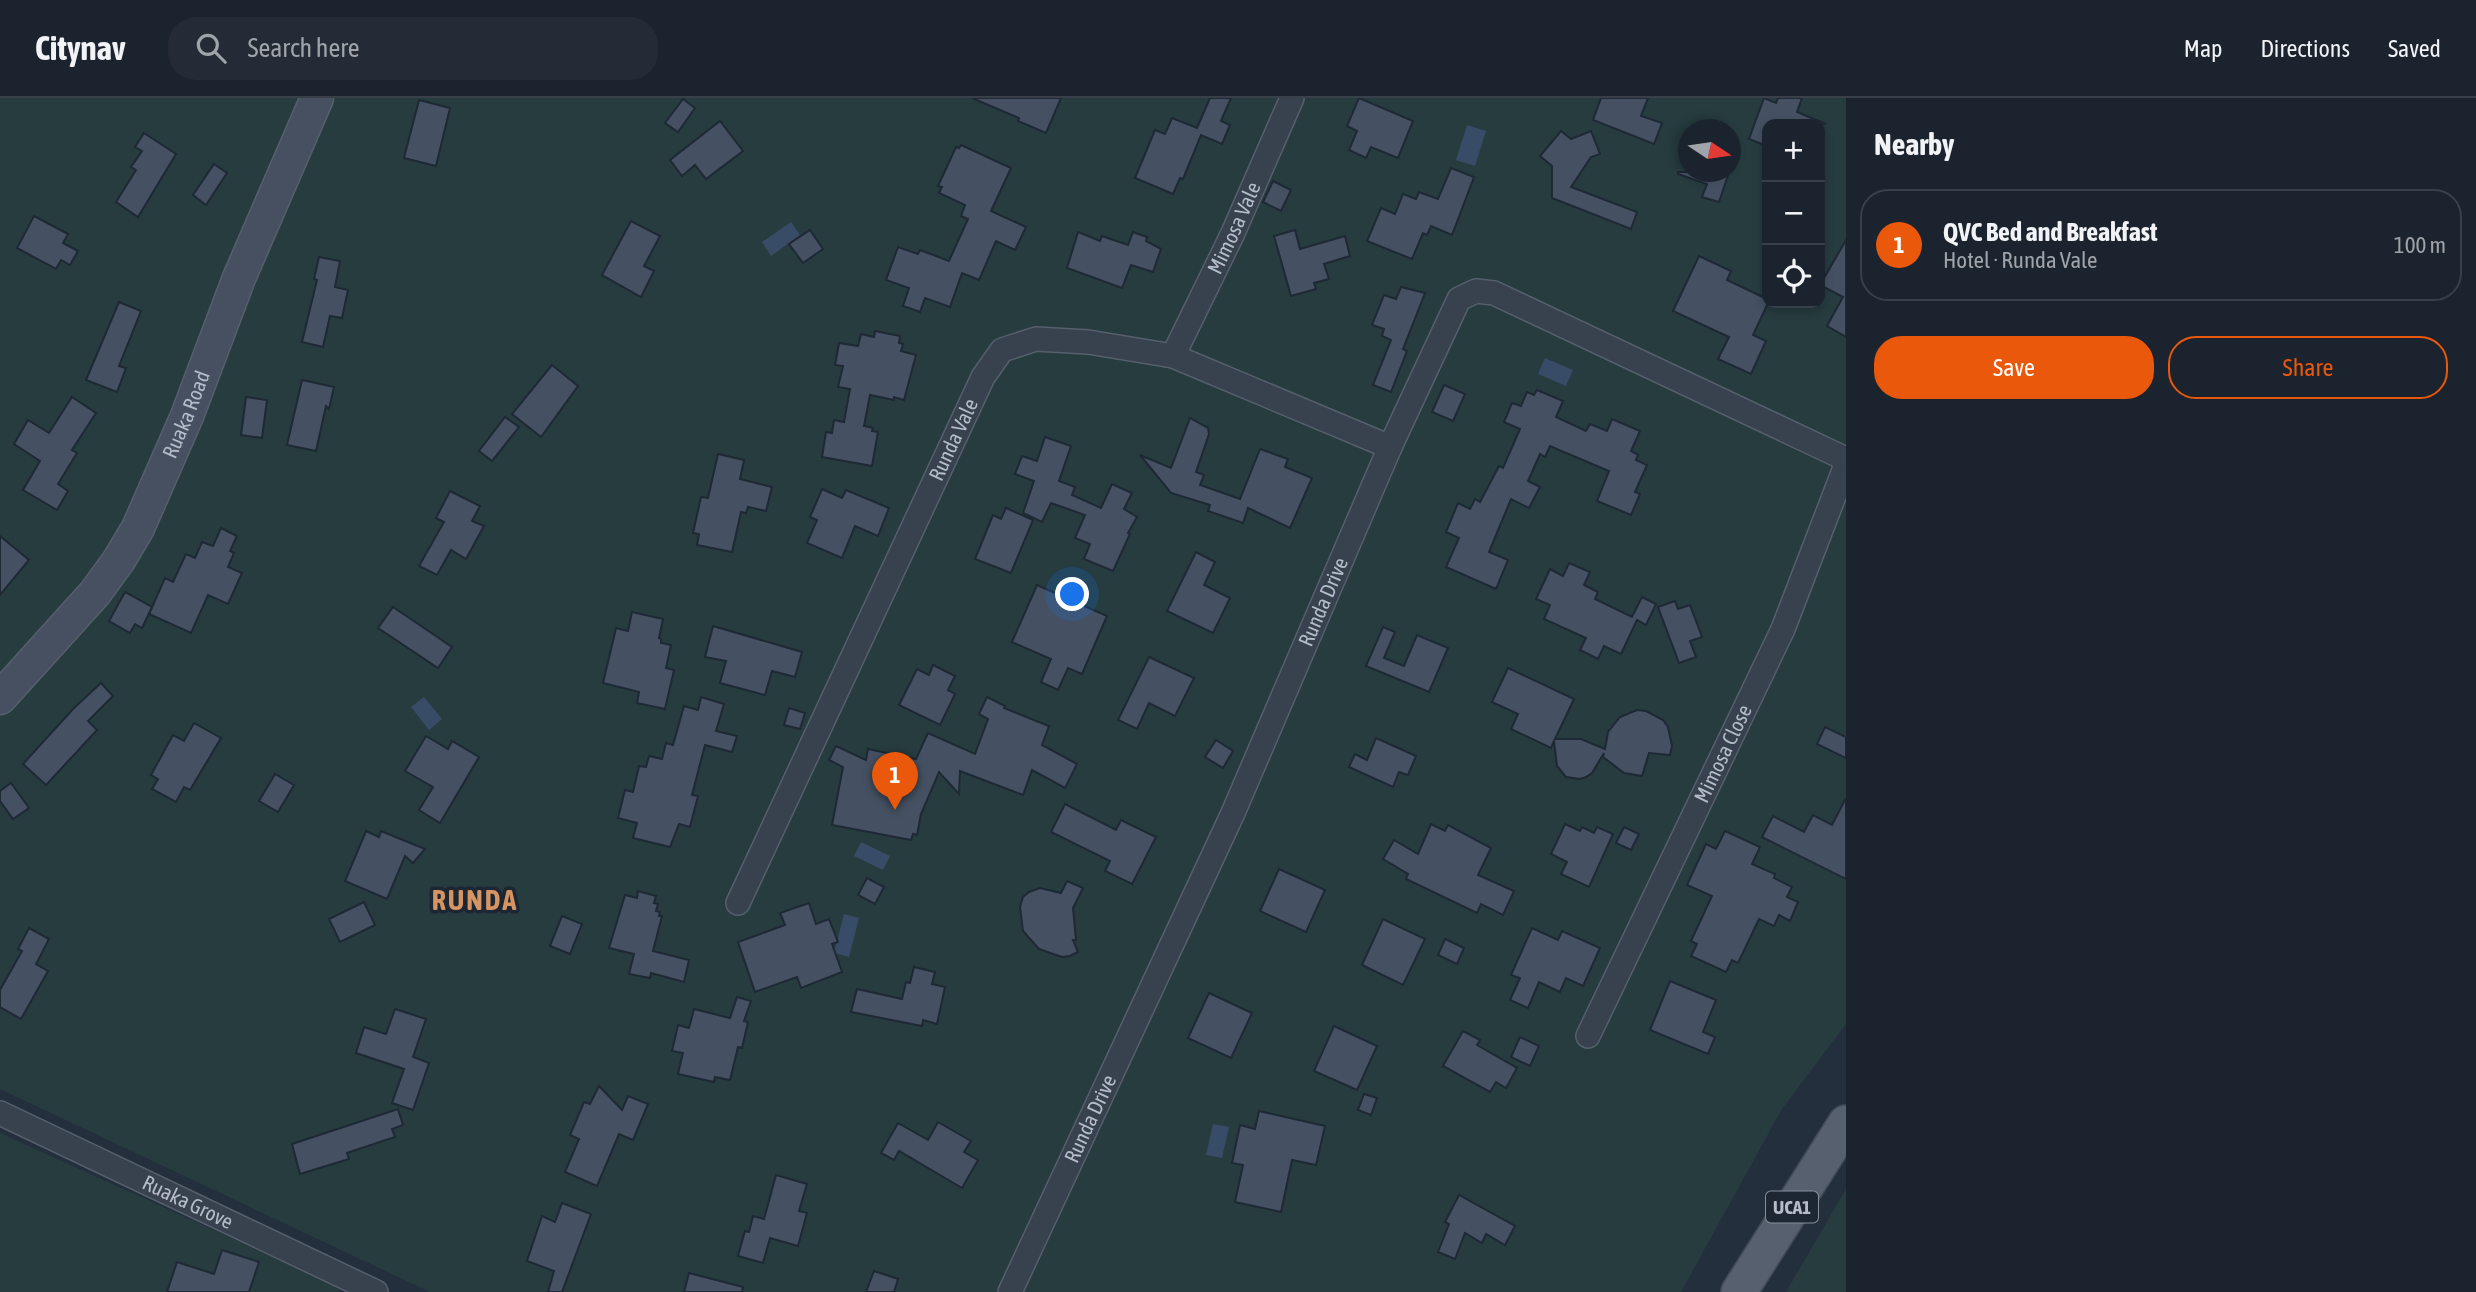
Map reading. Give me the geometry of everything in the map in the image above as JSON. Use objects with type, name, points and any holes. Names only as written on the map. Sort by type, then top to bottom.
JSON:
[{"type":"main road","name":"UCA1","points":[[1739,1292],[1846,1123]]},
{"type":"street","name":"Ruaka Road","points":[[0,698],[95,593],[138,528],[187,416],[239,278],[317,98]]},
{"type":"street","name":"Mimosa Vale","points":[[1173,356],[1233,233],[1292,98]]},
{"type":"street","name":"Runda Drive","points":[[1010,1292],[1233,813],[1390,447],[1459,299],[1476,291],[1494,293],[1846,458]]},
{"type":"street","name":"Runda Vale","points":[[738,902],[983,377],[1002,350],[1036,339],[1088,342],[1173,356],[1390,447]]},
{"type":"street","name":"Mimosa Close","points":[[1588,1036],[1783,629],[1846,465]]},
{"type":"street","name":"Ruaka Grove","points":[[0,1113],[376,1292]]},
{"type":"green space","points":[[0,98],[1846,98],[1846,1024],[1782,1109],[1681,1292],[430,1292],[0,1089]]},
{"type":"green space","points":[[0,1133],[341,1288],[338,1292],[0,1292]]},
{"type":"green space","points":[[1846,1189],[1846,1292],[1786,1292]]},
{"type":"water","points":[[1467,125],[1486,131],[1475,166],[1456,160]]},
{"type":"water","points":[[791,222],[800,235],[771,256],[762,242]]},
{"type":"water","points":[[1545,358],[1573,370],[1566,386],[1538,374]]},
{"type":"water","points":[[424,697],[442,719],[429,730],[411,707]]},
{"type":"water","points":[[861,842],[890,856],[883,870],[854,856]]},
{"type":"water","points":[[844,914],[859,918],[849,957],[834,953]]},
{"type":"water","points":[[1213,1124],[1229,1127],[1222,1158],[1206,1155]]},
{"type":"building","points":[[972,98],[1061,98],[1046,133]]},
{"type":"building","points":[[1210,98],[1231,98],[1221,121],[1230,125],[1222,144],[1201,135],[1183,179],[1180,178],[1173,194],[1135,178],[1155,130],[1165,134],[1172,118],[1197,128]]},
{"type":"building","points":[[1359,98],[1413,121],[1398,158],[1371,147],[1366,158],[1349,150],[1357,131],[1347,126]]},
{"type":"building","points":[[1601,98],[1648,98],[1641,116],[1662,123],[1654,144],[1593,120]]},
{"type":"building","points":[[1764,98],[1776,103],[1778,98],[1802,98],[1797,112],[1814,119],[1762,119],[1762,144],[1749,139]]},
{"type":"building","points":[[683,99],[695,108],[678,132],[665,123]]},
{"type":"building","points":[[419,100],[450,108],[436,166],[404,158]]},
{"type":"building","points":[[720,121],[743,151],[706,179],[695,165],[682,176],[670,160]]},
{"type":"building","points":[[1561,131],[1571,139],[1591,131],[1600,154],[1591,157],[1571,187],[1637,212],[1631,229],[1552,198],[1552,166],[1540,156]]},
{"type":"building","points":[[144,133],[176,154],[138,217],[116,202],[136,170],[131,167],[142,151],[135,147]]},
{"type":"building","points":[[961,145],[1011,168],[991,211],[1026,227],[1015,250],[996,241],[979,280],[962,273],[950,307],[925,298],[920,312],[903,306],[909,288],[886,280],[898,247],[918,254],[920,250],[949,261],[968,219],[961,216],[965,205],[939,193],[942,187],[938,186],[956,147]]},
{"type":"building","points":[[214,164],[227,173],[206,205],[193,195]]},
{"type":"building","points":[[1451,168],[1474,177],[1452,235],[1431,226],[1427,235],[1423,233],[1412,259],[1367,241],[1381,208],[1395,214],[1403,194],[1416,199],[1419,192],[1438,199]]},
{"type":"building","points":[[1273,181],[1291,190],[1281,211],[1263,202]]},
{"type":"building","points":[[1701,182],[1726,182],[1719,202],[1702,197],[1707,184]]},
{"type":"building","points":[[34,216],[68,234],[63,243],[78,251],[70,265],[61,260],[56,269],[17,248]]},
{"type":"building","points":[[631,221],[660,236],[644,266],[654,271],[641,297],[602,275]]},
{"type":"building","points":[[810,230],[823,249],[803,263],[789,244]]},
{"type":"building","points":[[1295,230],[1300,249],[1345,236],[1350,256],[1324,264],[1329,279],[1314,283],[1316,289],[1291,296],[1274,236]]},
{"type":"building","points":[[1078,232],[1100,241],[1102,236],[1128,245],[1133,232],[1147,237],[1146,241],[1161,249],[1153,272],[1131,265],[1122,288],[1067,268]]},
{"type":"building","points":[[1846,240],[1846,337],[1827,326],[1843,297],[1825,288],[1825,276]]},
{"type":"building","points":[[1699,256],[1731,271],[1727,280],[1762,297],[1762,308],[1766,308],[1753,335],[1766,341],[1751,374],[1718,359],[1729,337],[1673,311]]},
{"type":"building","points":[[319,257],[340,261],[335,287],[348,290],[342,318],[330,316],[323,347],[302,342],[317,280],[314,279]]},
{"type":"building","points":[[1401,287],[1425,293],[1403,349],[1407,351],[1391,392],[1373,385],[1391,340],[1382,336],[1384,329],[1372,325],[1384,295],[1396,299]]},
{"type":"building","points":[[119,302],[141,311],[119,366],[126,368],[117,392],[86,380]]},
{"type":"building","points":[[875,331],[900,336],[899,343],[903,344],[901,351],[916,355],[904,400],[870,395],[864,426],[878,432],[872,466],[822,457],[826,432],[832,433],[834,420],[844,422],[850,389],[838,387],[843,366],[835,365],[839,343],[858,346],[861,334],[874,337]]},
{"type":"building","points":[[552,365],[578,386],[541,437],[512,414]]},
{"type":"building","points":[[302,380],[334,387],[329,409],[326,406],[316,451],[287,445]]},
{"type":"building","points":[[1444,385],[1465,394],[1453,421],[1432,412]]},
{"type":"building","points":[[1537,390],[1563,401],[1556,417],[1586,431],[1590,424],[1607,431],[1612,419],[1640,431],[1631,451],[1638,455],[1636,460],[1647,465],[1635,492],[1640,494],[1631,515],[1597,501],[1609,471],[1550,446],[1545,457],[1540,454],[1528,481],[1540,487],[1529,508],[1511,499],[1489,552],[1508,560],[1496,589],[1446,567],[1459,538],[1446,532],[1458,503],[1470,509],[1475,499],[1480,502],[1499,466],[1503,468],[1520,429],[1504,422],[1512,403],[1521,406],[1527,392],[1534,395]]},
{"type":"building","points":[[72,397],[96,413],[72,450],[77,453],[58,484],[68,491],[57,510],[23,490],[40,461],[14,444],[28,420],[49,433]]},
{"type":"building","points":[[246,397],[267,400],[262,438],[241,435]]},
{"type":"building","points":[[505,417],[519,427],[492,461],[479,451]]},
{"type":"building","points":[[1190,418],[1208,428],[1209,434],[1196,472],[1204,475],[1200,485],[1240,499],[1260,449],[1288,459],[1285,467],[1312,478],[1290,528],[1248,508],[1243,523],[1208,511],[1210,505],[1171,493],[1140,455],[1171,468]]},
{"type":"building","points":[[1045,437],[1071,446],[1059,481],[1075,487],[1072,495],[1101,508],[1112,484],[1132,493],[1124,509],[1137,517],[1113,571],[1084,559],[1090,544],[1075,538],[1085,515],[1051,503],[1042,522],[1023,513],[1034,481],[1015,474],[1022,456],[1037,461]]},
{"type":"building","points":[[718,454],[744,460],[740,479],[772,487],[766,511],[748,507],[746,513],[741,512],[732,552],[697,545],[699,534],[693,533],[701,497],[708,498]]},
{"type":"building","points":[[822,489],[842,498],[846,490],[889,508],[878,536],[855,526],[842,558],[807,543],[817,520],[810,517]]},
{"type":"building","points":[[450,491],[480,506],[472,521],[484,526],[466,559],[451,550],[437,575],[419,566],[444,522],[436,518]]},
{"type":"building","points":[[1006,508],[1033,520],[1011,573],[975,559],[993,515],[1001,519]]},
{"type":"building","points":[[221,528],[237,536],[230,551],[234,553],[228,567],[242,573],[228,604],[208,595],[191,633],[149,614],[165,578],[173,582],[186,554],[195,558],[202,542],[213,546]]},
{"type":"building","points":[[0,536],[29,560],[0,595]]},
{"type":"building","points":[[1196,552],[1215,562],[1204,585],[1230,598],[1213,633],[1167,611]]},
{"type":"building","points":[[1569,563],[1590,572],[1584,585],[1598,592],[1595,599],[1632,617],[1642,597],[1656,604],[1646,625],[1637,620],[1621,654],[1604,646],[1598,659],[1580,650],[1586,638],[1544,619],[1550,605],[1536,599],[1550,569],[1563,576]]},
{"type":"building","points":[[1037,585],[1107,616],[1082,674],[1068,668],[1058,690],[1041,682],[1051,659],[1012,642]]},
{"type":"building","points":[[125,592],[152,607],[142,628],[135,624],[130,633],[109,621]]},
{"type":"building","points":[[1675,601],[1678,609],[1690,605],[1702,637],[1690,641],[1696,657],[1679,663],[1658,607]]},
{"type":"building","points":[[393,607],[452,647],[438,668],[378,628]]},
{"type":"building","points":[[632,612],[663,619],[659,638],[661,643],[671,645],[666,668],[674,670],[665,709],[637,703],[639,692],[603,683],[616,628],[628,631]]},
{"type":"building","points":[[713,626],[802,652],[795,677],[772,671],[765,695],[720,683],[726,661],[705,657]]},
{"type":"building","points":[[1383,627],[1395,632],[1384,658],[1404,666],[1417,635],[1448,648],[1429,692],[1366,666]]},
{"type":"building","points":[[1149,657],[1194,678],[1175,716],[1149,703],[1137,729],[1118,720]]},
{"type":"building","points":[[933,665],[955,676],[948,690],[955,694],[940,725],[899,705],[917,669],[929,675]]},
{"type":"building","points":[[1508,668],[1574,699],[1555,739],[1581,739],[1605,749],[1608,732],[1620,717],[1637,710],[1646,711],[1663,720],[1668,727],[1672,746],[1670,755],[1649,753],[1642,776],[1624,773],[1603,757],[1604,753],[1592,773],[1586,777],[1566,777],[1557,766],[1554,741],[1551,748],[1511,729],[1518,714],[1492,702]]},
{"type":"building","points":[[101,683],[113,696],[88,721],[97,730],[46,785],[23,764],[74,708]]},
{"type":"building","points":[[701,697],[724,704],[716,731],[737,736],[732,752],[705,745],[692,795],[698,796],[690,827],[679,824],[670,847],[633,838],[637,823],[618,818],[625,790],[633,792],[639,766],[646,767],[649,756],[662,759],[666,743],[673,745],[684,706],[698,710]]},
{"type":"building","points":[[987,697],[1005,706],[1004,708],[1049,726],[1042,745],[1077,764],[1065,788],[1032,770],[1023,795],[960,771],[959,794],[939,772],[921,814],[917,835],[913,834],[911,840],[832,825],[843,767],[829,760],[836,746],[866,760],[868,749],[916,759],[928,733],[975,754],[988,719],[979,714]]},
{"type":"building","points":[[789,708],[805,713],[800,729],[784,725]]},
{"type":"building","points":[[194,723],[221,738],[190,790],[184,787],[176,802],[152,789],[158,779],[151,775],[173,735],[184,741]]},
{"type":"building","points":[[1825,727],[1846,737],[1846,758],[1817,744]]},
{"type":"building","points":[[426,736],[448,749],[452,741],[479,757],[440,823],[419,810],[433,787],[405,771]]},
{"type":"building","points":[[1376,738],[1416,756],[1408,775],[1399,772],[1393,787],[1349,767],[1355,754],[1367,760]]},
{"type":"building","points":[[1216,740],[1233,751],[1223,768],[1205,757]]},
{"type":"building","points":[[275,774],[294,785],[278,812],[259,801]]},
{"type":"building","points":[[11,783],[29,808],[13,819],[0,801],[0,791]]},
{"type":"building","points":[[1846,798],[1846,879],[1762,837],[1773,816],[1804,832],[1813,815],[1832,825]]},
{"type":"building","points":[[1065,804],[1116,830],[1121,820],[1156,837],[1132,884],[1105,871],[1110,861],[1051,832]]},
{"type":"building","points":[[1431,824],[1445,831],[1448,825],[1491,848],[1478,875],[1514,891],[1503,915],[1481,904],[1477,913],[1406,879],[1408,874],[1383,859],[1394,840],[1418,854]]},
{"type":"building","points":[[1565,824],[1580,831],[1582,827],[1594,833],[1597,827],[1613,834],[1589,887],[1561,874],[1567,862],[1551,854]]},
{"type":"building","points":[[1624,827],[1639,834],[1631,850],[1616,843]]},
{"type":"building","points":[[366,831],[379,837],[381,831],[425,849],[413,863],[405,856],[387,899],[345,881]]},
{"type":"building","points":[[1725,831],[1760,847],[1752,864],[1775,874],[1774,878],[1792,887],[1787,897],[1798,902],[1790,921],[1779,915],[1774,926],[1759,919],[1738,963],[1732,960],[1726,972],[1691,956],[1697,944],[1691,941],[1712,896],[1687,885],[1706,844],[1716,849]]},
{"type":"building","points":[[1279,869],[1325,890],[1306,932],[1260,911]]},
{"type":"building","points":[[867,878],[884,887],[875,904],[858,895]]},
{"type":"building","points":[[1067,881],[1083,888],[1073,908],[1076,940],[1073,940],[1078,952],[1062,957],[1039,949],[1023,931],[1020,907],[1023,897],[1029,892],[1040,888],[1061,893]]},
{"type":"building","points":[[638,891],[656,896],[656,911],[662,916],[653,951],[689,960],[684,982],[651,973],[650,978],[629,974],[634,954],[609,948],[625,895],[637,898]]},
{"type":"building","points":[[364,902],[375,925],[340,942],[329,919]]},
{"type":"building","points":[[809,903],[816,924],[829,919],[838,942],[832,944],[842,972],[801,988],[797,977],[755,992],[738,942],[785,925],[780,913]]},
{"type":"building","points":[[562,916],[582,924],[570,954],[550,946]]},
{"type":"building","points":[[1383,919],[1425,939],[1403,985],[1362,965]]},
{"type":"building","points":[[29,928],[49,939],[36,964],[48,971],[21,1019],[0,1007],[0,990],[22,951],[18,949]]},
{"type":"building","points":[[1532,928],[1558,940],[1562,931],[1600,948],[1583,986],[1566,978],[1560,992],[1539,982],[1528,1008],[1510,1000],[1520,978],[1511,975]]},
{"type":"building","points":[[1445,939],[1464,948],[1457,964],[1438,955]]},
{"type":"building","points":[[914,967],[935,972],[932,984],[945,987],[937,1024],[923,1020],[922,1026],[851,1012],[857,989],[902,999],[906,982],[910,983]]},
{"type":"building","points":[[1670,981],[1716,1000],[1703,1032],[1715,1037],[1708,1054],[1650,1030]]},
{"type":"building","points":[[1209,993],[1252,1013],[1231,1058],[1188,1038]]},
{"type":"building","points":[[737,997],[751,1001],[744,1021],[748,1022],[742,1048],[738,1047],[730,1080],[715,1077],[714,1082],[678,1074],[683,1053],[672,1051],[678,1025],[689,1028],[694,1009],[730,1018]]},
{"type":"building","points":[[395,1009],[426,1019],[413,1057],[429,1063],[413,1110],[392,1103],[404,1069],[356,1053],[364,1027],[386,1034]]},
{"type":"building","points":[[1334,1026],[1377,1046],[1357,1090],[1314,1071]]},
{"type":"building","points":[[1463,1031],[1480,1040],[1477,1045],[1517,1068],[1506,1088],[1496,1082],[1490,1092],[1443,1066]]},
{"type":"building","points":[[1520,1037],[1539,1046],[1530,1066],[1511,1057]]},
{"type":"building","points":[[599,1086],[622,1110],[628,1096],[648,1104],[633,1140],[619,1134],[597,1186],[565,1172],[579,1139],[570,1135],[584,1102],[590,1104]]},
{"type":"building","points":[[1364,1094],[1377,1098],[1371,1115],[1358,1110]]},
{"type":"building","points":[[398,1109],[403,1125],[392,1129],[395,1137],[347,1153],[349,1159],[300,1174],[292,1144]]},
{"type":"building","points":[[1259,1111],[1325,1126],[1316,1165],[1292,1160],[1281,1212],[1235,1202],[1243,1165],[1232,1163],[1240,1125],[1255,1129]]},
{"type":"building","points":[[938,1122],[971,1141],[964,1152],[978,1160],[962,1188],[899,1151],[894,1160],[881,1153],[898,1123],[928,1140]]},
{"type":"building","points":[[776,1175],[807,1184],[799,1211],[807,1213],[798,1246],[770,1238],[763,1263],[738,1256],[745,1231],[749,1232],[753,1216],[764,1219]]},
{"type":"building","points":[[1459,1195],[1515,1226],[1505,1245],[1486,1234],[1482,1243],[1465,1233],[1455,1259],[1438,1252],[1449,1224],[1445,1222]]},
{"type":"building","points":[[562,1203],[591,1214],[562,1292],[548,1292],[554,1271],[527,1261],[542,1216],[555,1222]]},
{"type":"building","points":[[222,1250],[259,1262],[249,1292],[167,1292],[177,1262],[214,1274]]},
{"type":"building","points":[[874,1271],[898,1279],[894,1292],[866,1292]]},
{"type":"building","points":[[689,1273],[743,1287],[742,1292],[684,1292]]},
{"type":"place","name":"QVC Bed and Breakfast","points":[[895,810]]},
{"type":"district","name":"RUNDA","points":[[475,900]]}]
